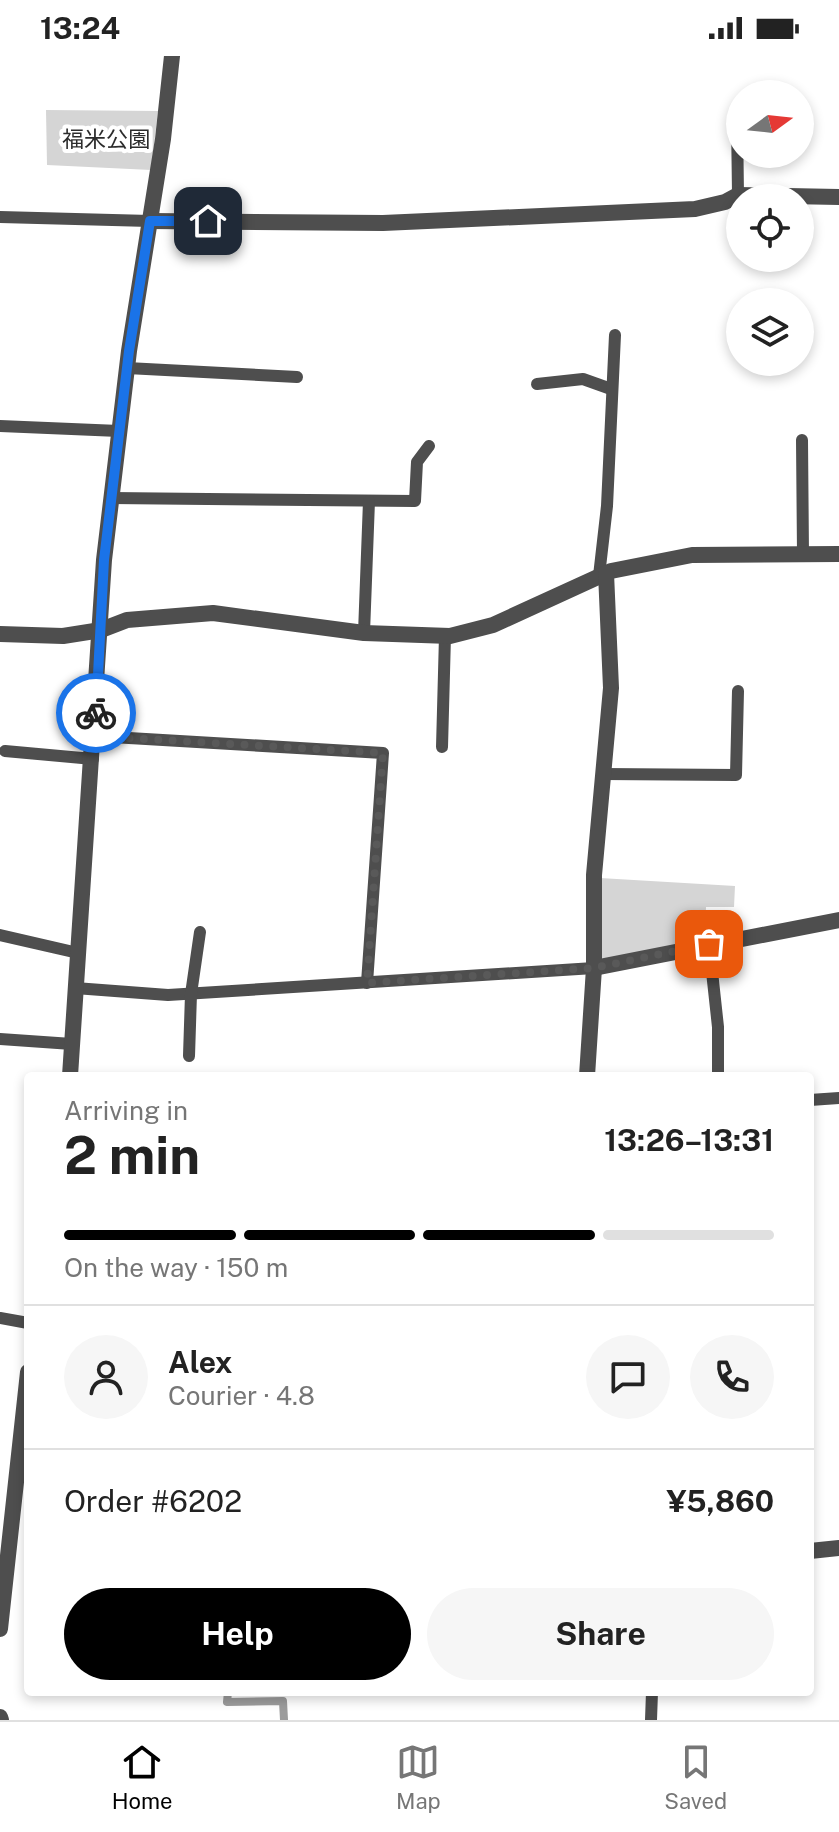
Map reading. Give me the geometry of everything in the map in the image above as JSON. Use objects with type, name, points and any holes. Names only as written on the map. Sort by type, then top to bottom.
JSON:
[{"type":"street","points":[[70,1072],[111,498],[172,56]]},
{"type":"street","points":[[814,197],[839,197]]},
{"type":"street","points":[[150,221],[399,222],[695,209],[726,201]]},
{"type":"street","points":[[0,634],[63,636],[101,630],[127,620],[213,613],[364,633],[445,636],[493,625],[602,575],[692,555],[839,554]]},
{"type":"street","points":[[587,1072],[594,968],[594,875],[611,688],[602,575]]},
{"type":"street","points":[[594,968],[839,920]]},
{"type":"street","points":[[0,1629],[13,1541],[24,1417]]},
{"type":"street","points":[[814,1551],[839,1548]]},
{"type":"lane","points":[[0,217],[150,221]]},
{"type":"lane","points":[[602,575],[615,335]]},
{"type":"lane","points":[[127,368],[297,377]]},
{"type":"lane","points":[[537,384],[583,379],[611,389]]},
{"type":"lane","points":[[0,426],[119,431]]},
{"type":"lane","points":[[802,440],[803,554]]},
{"type":"lane","points":[[111,498],[415,501],[417,462],[429,446]]},
{"type":"lane","points":[[364,633],[369,501]]},
{"type":"lane","points":[[442,747],[445,636]]},
{"type":"lane","points":[[603,774],[736,775],[738,691]]},
{"type":"lane","points":[[95,736],[383,753],[367,983]]},
{"type":"lane","points":[[5,751],[93,759]]},
{"type":"lane","points":[[189,1056],[191,994],[200,932]]},
{"type":"lane","points":[[0,935],[78,953]]},
{"type":"lane","points":[[709,944],[718,1027],[718,1072]]},
{"type":"lane","points":[[75,988],[191,994],[594,968]]},
{"type":"lane","points":[[0,1039],[72,1044]]},
{"type":"lane","points":[[814,1100],[839,1098]]},
{"type":"lane","points":[[0,1318],[24,1322]]},
{"type":"lane","points":[[651,1720],[652,1696]]},
{"type":"green space","name":"福米公園","points":[[46,110],[158,111],[151,170],[47,165]]},
{"type":"green space","points":[[600,878],[735,886],[734,907],[706,907],[705,942],[599,962]]},
{"type":"waterway","points":[[228,1696],[227,1702],[283,1701],[284,1720]]},
{"type":"way so far","points":[[96,713],[95,736],[383,753],[367,983],[594,968],[709,944]]},
{"type":"route","points":[[96,713],[104,560],[129,351],[150,221],[208,221]]}]
